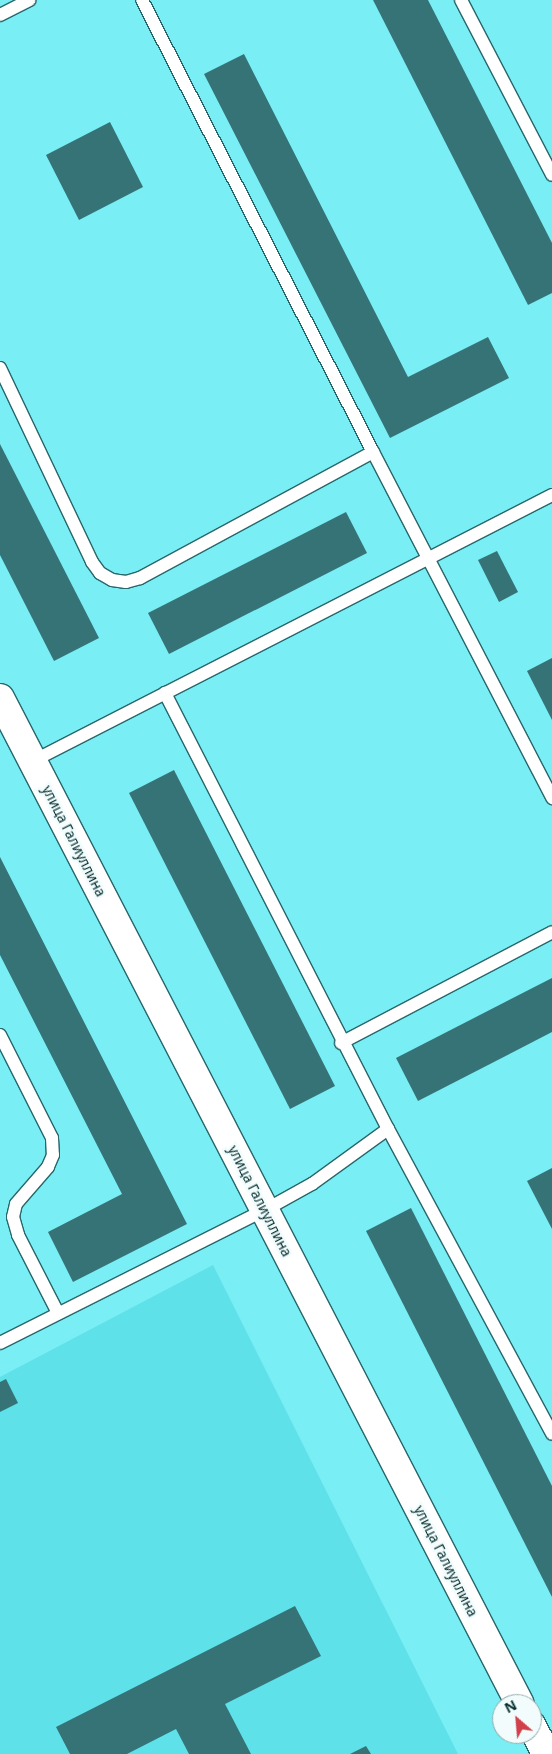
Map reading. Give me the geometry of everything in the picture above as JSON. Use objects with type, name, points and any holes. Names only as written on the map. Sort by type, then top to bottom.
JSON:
[{"type":"street","name":"улица Галиуллина","points":[[0,698],[515,1694]]},
{"type":"lane","points":[[0,15],[29,0]]},
{"type":"lane","points":[[142,0],[552,798]]},
{"type":"lane","points":[[461,0],[552,175]]},
{"type":"lane","points":[[0,368],[92,562],[100,573],[112,580],[126,582],[140,578],[374,452]]},
{"type":"lane","points":[[33,761],[552,495]]},
{"type":"lane","points":[[165,693],[341,1043],[552,1434]]},
{"type":"lane","points":[[341,1043],[552,932]]},
{"type":"lane","points":[[0,1035],[52,1138],[53,1155],[48,1167],[16,1204],[13,1217],[18,1234],[58,1313]]},
{"type":"lane","points":[[0,1343],[265,1210],[312,1184],[388,1129]]},
{"type":"shaded area","points":[[213,1265],[458,1754],[0,1754],[0,1377]]},
{"type":"building","points":[[373,0],[428,0],[552,243],[552,293],[528,305]]},
{"type":"building","points":[[244,54],[408,377],[488,337],[509,378],[390,438],[204,74]]},
{"type":"building","points":[[110,122],[143,187],[79,220],[46,155]]},
{"type":"building","points":[[0,444],[99,638],[54,661],[0,555]]},
{"type":"building","points":[[346,512],[367,553],[169,654],[148,613]]},
{"type":"building","points":[[497,551],[518,592],[499,602],[478,560]]},
{"type":"building","points":[[552,658],[552,720],[527,671]]},
{"type":"building","points":[[174,770],[335,1086],[290,1109],[129,793]]},
{"type":"building","points":[[0,857],[187,1224],[73,1282],[48,1232],[122,1194],[0,955]]},
{"type":"building","points":[[552,978],[552,1032],[418,1101],[396,1058]]},
{"type":"building","points":[[552,1168],[552,1229],[527,1181]]},
{"type":"building","points":[[411,1208],[552,1486],[552,1597],[366,1231]]},
{"type":"building","points":[[6,1379],[18,1403],[0,1412],[0,1382]]},
{"type":"building","points":[[295,1606],[321,1656],[225,1704],[251,1754],[189,1754],[176,1729],[127,1754],[70,1754],[56,1727]]},
{"type":"building","points":[[366,1746],[371,1754],[350,1754]]}]
